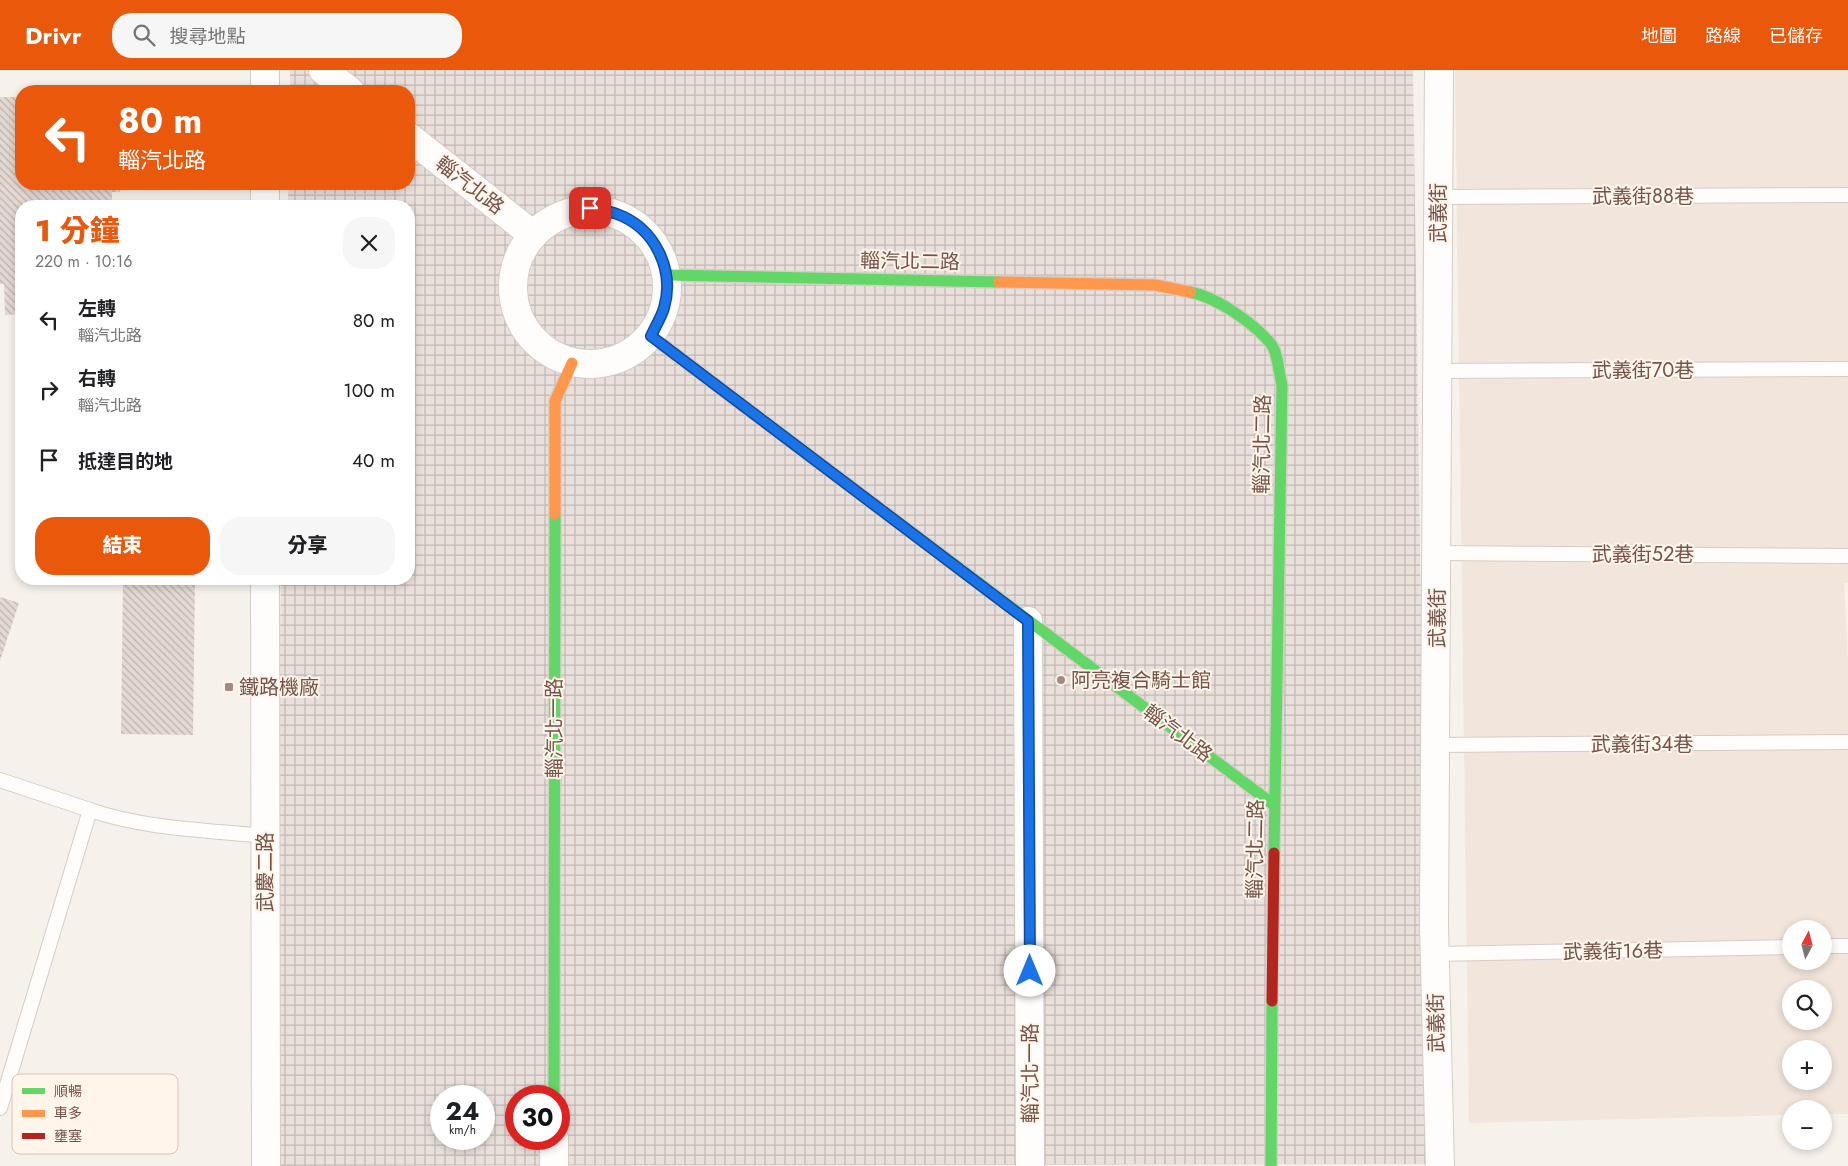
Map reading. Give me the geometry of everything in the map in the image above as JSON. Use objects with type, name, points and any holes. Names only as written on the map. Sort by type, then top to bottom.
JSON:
[{"type":"street","points":[[265,70],[265,85]]},
{"type":"street","points":[[323,70],[342,85]]},
{"type":"street","name":"武義街","points":[[1439,70],[1435,954],[1440,1166]]},
{"type":"street","name":"輜汽北路","points":[[415,142],[532,234]]},
{"type":"street","points":[[590,208],[618,214],[647,232],[662,257],[668,275],[664,308],[651,336],[628,355],[598,364],[572,363],[542,349],[521,324],[512,300],[515,262],[532,234],[560,214],[590,208]]},
{"type":"street","name":"輜汽北二路","points":[[668,275],[1155,285],[1200,294],[1237,314],[1272,345],[1282,385],[1274,805],[1271,1166]]},
{"type":"street","name":"輜汽北路","points":[[651,336],[1274,805]]},
{"type":"street","name":"輜汽北一路","points":[[554,1085],[554,401],[572,363]]},
{"type":"street","name":"武慶二路","points":[[265,585],[266,1166]]},
{"type":"street","name":"輜汽北一路","points":[[1028,621],[1030,1166]]},
{"type":"street","points":[[554,1150],[554,1166]]},
{"type":"lane","name":"武義街88巷","points":[[1438,197],[1848,195]]},
{"type":"lane","name":"武義街70巷","points":[[1438,371],[1848,369]]},
{"type":"lane","name":"武義街52巷","points":[[1437,553],[1848,556]]},
{"type":"lane","name":"武義街34巷","points":[[1436,745],[1848,742]]},
{"type":"lane","points":[[0,780],[112,818],[150,824],[265,836]]},
{"type":"lane","points":[[0,1108],[4,1084],[90,810]]},
{"type":"lane","points":[[1832,946],[1848,946]]},
{"type":"lane","name":"武義街16巷","points":[[1435,954],[1782,947]]},
{"type":"shaded area","points":[[290,70],[1413,70],[1429,1164],[270,1166],[281,585],[415,585],[415,200],[288,200],[288,190],[415,190],[415,85],[290,85]]},
{"type":"shaded area","points":[[1455,70],[1848,70],[1848,583],[1844,583],[1848,660],[1848,1114],[1832,1114],[1832,1100],[1782,1100],[1782,1115],[1469,1123]]},
{"type":"building","points":[[0,97],[15,97],[15,190],[120,190],[120,192],[112,192],[112,200],[15,200],[15,314],[5,315],[4,284],[0,284]]},
{"type":"building","points":[[123,585],[195,585],[193,735],[121,734]]},
{"type":"building","points":[[0,597],[19,603],[0,661]]},
{"type":"traffic: fast","points":[[668,275],[999,282]]},
{"type":"traffic: fast","points":[[1190,292],[1223,305],[1264,336],[1271,344],[1275,353],[1282,385],[1274,853]]},
{"type":"traffic: fast","points":[[554,1085],[555,514]]},
{"type":"traffic: fast","points":[[891,517],[1274,805]]},
{"type":"traffic: fast","points":[[1271,1166],[1272,1001]]},
{"type":"traffic: slow","points":[[999,282],[1155,285],[1190,292]]},
{"type":"traffic: slow","points":[[651,336],[891,517]]},
{"type":"traffic: slow","points":[[555,514],[555,401],[572,363]]},
{"type":"traffic: jam","points":[[1272,1001],[1274,853]]},
{"type":"place","name":"阿亮複合騎士館","points":[[1061,680]]},
{"type":"place","name":"鐵路機廠","points":[[229,687]]},
{"type":"route","points":[[590,208],[618,214],[647,232],[662,257],[668,275],[664,308],[651,336],[1028,621],[1030,971]]}]
